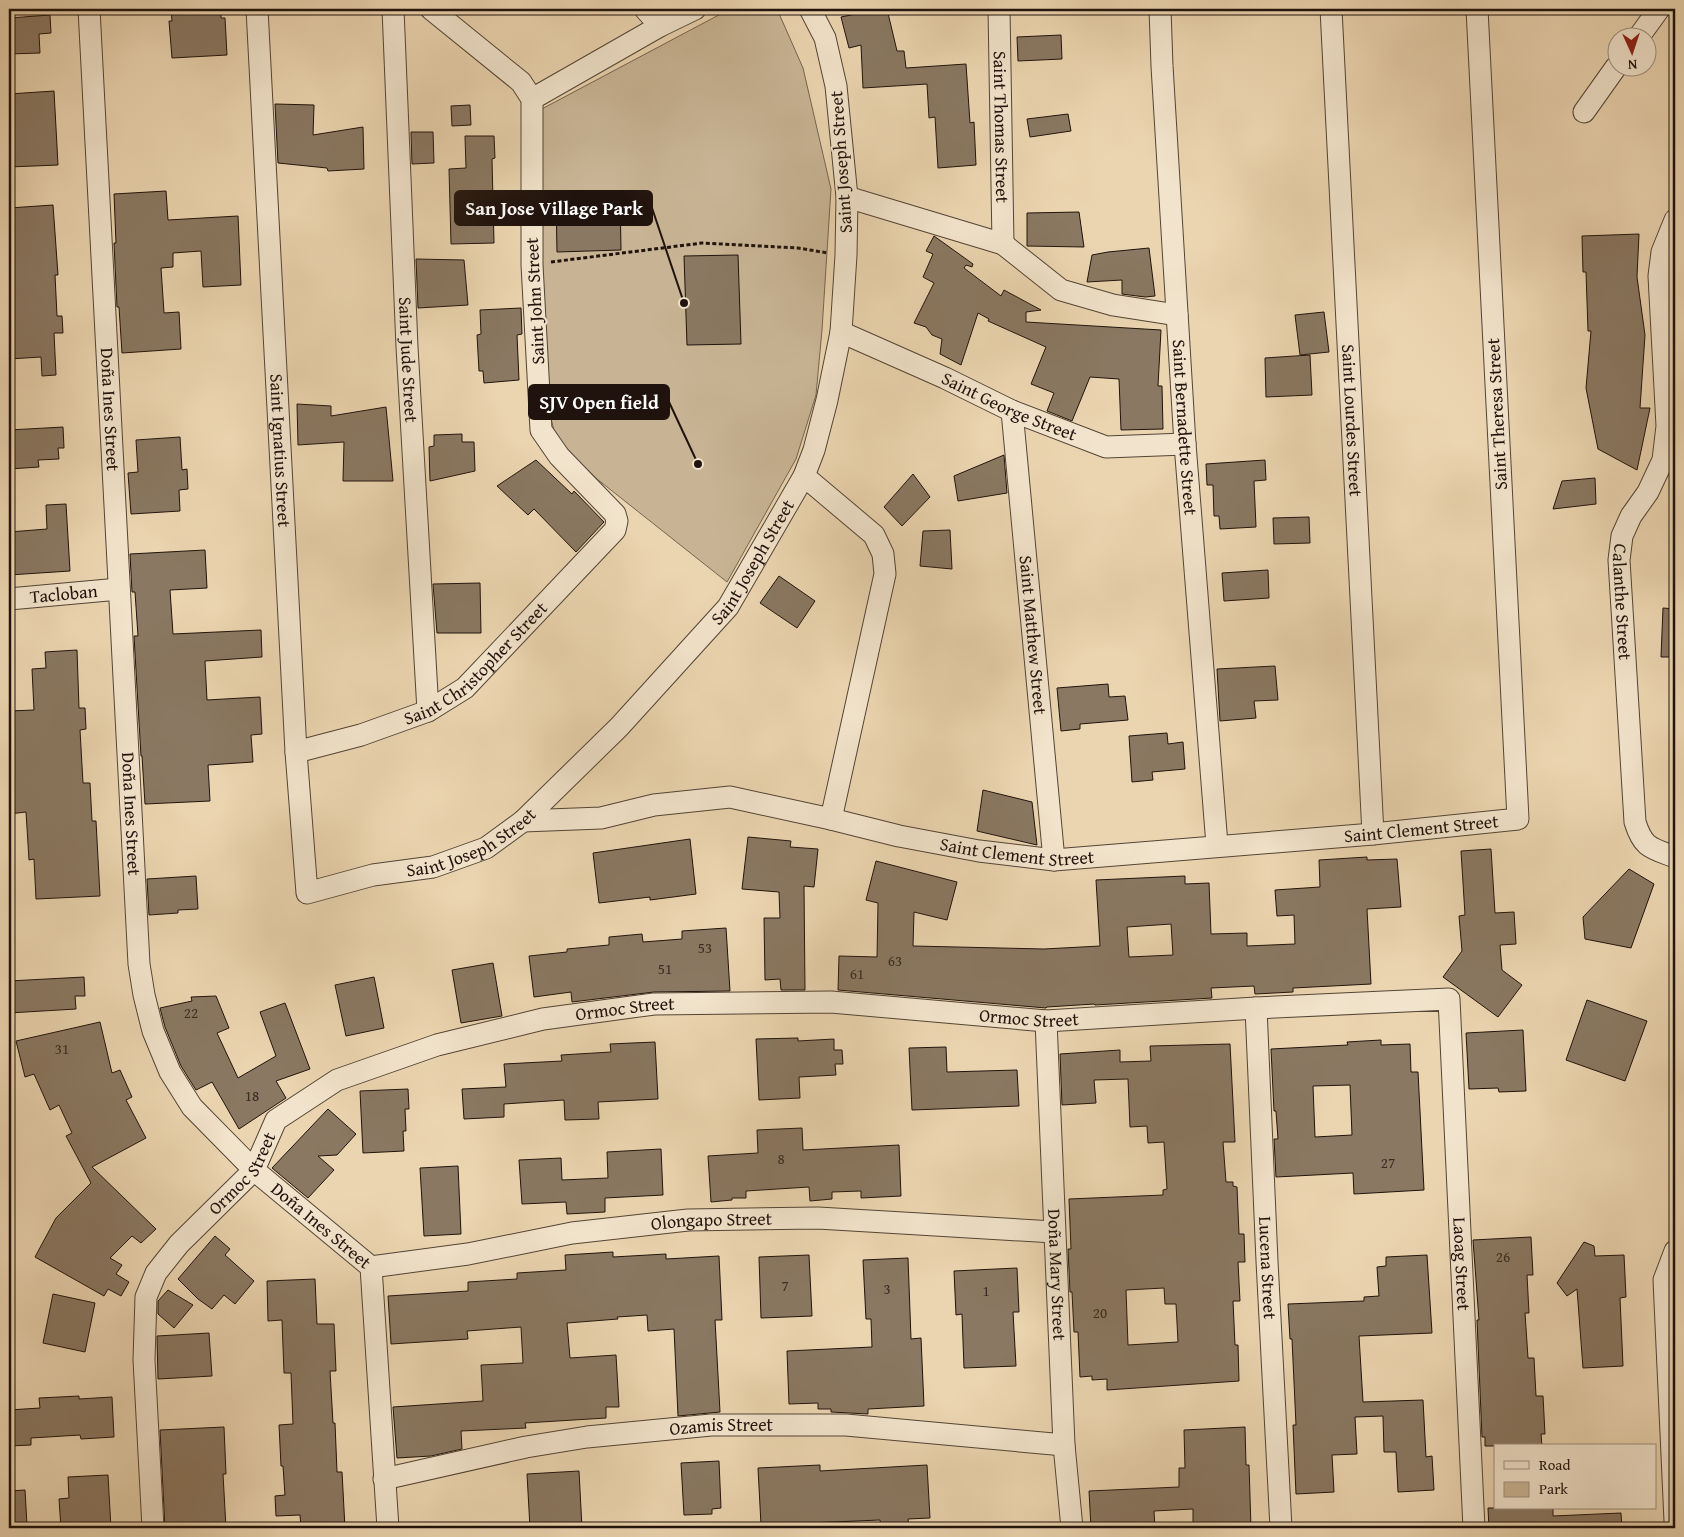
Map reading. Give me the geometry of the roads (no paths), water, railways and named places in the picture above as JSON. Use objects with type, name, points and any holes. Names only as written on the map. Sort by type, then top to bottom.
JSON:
[{"type":"street","name":"Doña Ines Street","points":[[89,9],[139,964],[144,995],[153,1031],[170,1072],[192,1108],[254,1170],[371,1267],[388,1528]]},
{"type":"street","name":"Saint Ignatius Street","points":[[257,9],[296,752],[307,893]]},
{"type":"street","name":"Saint Jude Street","points":[[393,9],[406,337],[428,711]]},
{"type":"street","points":[[431,9],[520,82],[532,99],[660,26],[695,9]]},
{"type":"street","points":[[644,9],[660,26]]},
{"type":"street","name":"Saint Joseph Street","points":[[307,893],[373,875],[433,867],[486,848],[523,821],[620,727],[728,608],[804,476],[814,450],[827,400],[841,332],[846,255],[847,197],[836,86],[825,38],[810,9]]},
{"type":"street","name":"Saint Thomas Street","points":[[999,9],[1003,244]]},
{"type":"street","name":"Saint Bernadette Street","points":[[1160,9],[1185,444],[1217,845]]},
{"type":"street","name":"Saint Lourdes Street","points":[[1331,9],[1373,834]]},
{"type":"street","name":"Saint Theresa Street","points":[[1476,9],[1518,819]]},
{"type":"street","points":[[1645,28],[1658,9]]},
{"type":"street","points":[[1584,112],[1608,78]]},
{"type":"street","name":"Saint John Street","points":[[532,99],[532,265],[541,430],[559,456],[615,514],[617,521]]},
{"type":"street","points":[[847,197],[1003,244],[1061,290],[1113,305],[1177,315]]},
{"type":"street","name":"Calanthe Street","points":[[1675,220],[1662,252],[1660,276],[1667,426],[1663,460],[1648,492],[1631,516],[1622,536],[1619,560],[1635,822],[1640,837],[1651,848],[1675,857]]},
{"type":"street","name":"Saint George Street","points":[[841,332],[945,378],[1012,411],[1106,447],[1185,444]]},
{"type":"street","name":"Saint Matthew Street","points":[[1012,411],[1054,860]]},
{"type":"street","points":[[804,476],[874,535],[883,554],[885,574],[831,819]]},
{"type":"street","name":"Saint Christopher Street","points":[[296,752],[361,735],[428,711],[464,688],[616,530],[617,521]]},
{"type":"street","name":"Tacloban","points":[[9,599],[119,589]]},
{"type":"street","name":"Saint Clement Street","points":[[523,821],[601,818],[654,805],[730,797],[899,836],[979,851],[1054,860],[1217,845],[1373,834],[1518,819]]},
{"type":"street","name":"Ormoc Street","points":[[153,1528],[144,1360],[146,1297],[156,1273],[179,1244],[254,1170],[276,1120],[337,1080],[437,1045],[543,1019],[654,1004],[822,1002],[938,1010],[1046,1021],[1256,1008],[1449,999]]},
{"type":"street","name":"Laoag Street","points":[[1449,999],[1474,1528]]},
{"type":"street","name":"Lucena Street","points":[[1256,1008],[1281,1528]]},
{"type":"street","name":"Doña Mary Street","points":[[1046,1021],[1064,1445],[1072,1528]]},
{"type":"street","name":"Olongapo Street","points":[[371,1267],[468,1254],[572,1233],[688,1220],[818,1218],[1054,1232]]},
{"type":"street","points":[[1675,1251],[1664,1280],[1675,1520]]},
{"type":"street","name":"Ozamis Street","points":[[384,1479],[535,1445],[587,1437],[711,1425],[846,1425],[1064,1445]]},
{"type":"place","name":"San Jose Village Park","points":[[684,303]]},
{"type":"place","name":"SJV Open field","points":[[698,464]]}]
